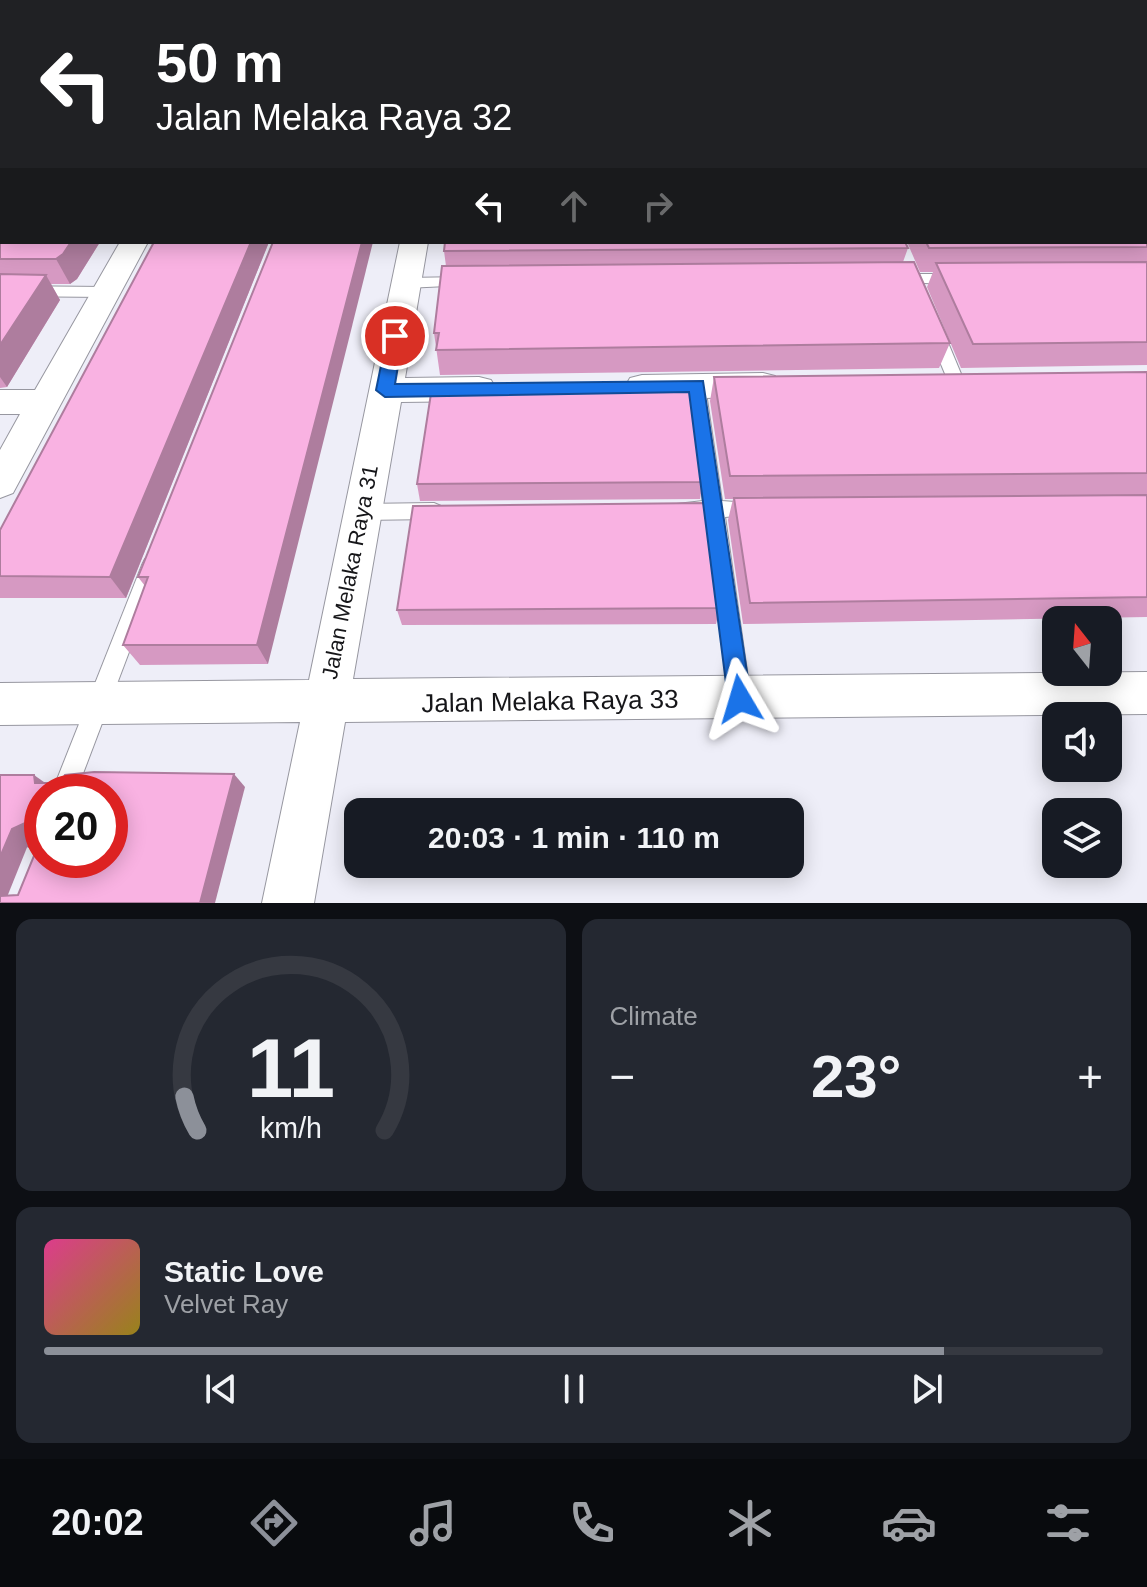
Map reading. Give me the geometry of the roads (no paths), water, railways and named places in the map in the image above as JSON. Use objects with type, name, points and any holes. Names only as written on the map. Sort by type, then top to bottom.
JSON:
[{"type":"street","points":[[0,483],[133,244]]},
{"type":"street","name":"Jalan Melaka Raya 31","points":[[288,903],[414,244]]},
{"type":"street","points":[[603,387],[788,384]]},
{"type":"street","points":[[385,390],[510,389]]},
{"type":"street","points":[[0,402],[44,402]]},
{"type":"street","name":"Jalan Melaka Raya 33","points":[[0,704],[1147,693]]},
{"type":"lane","points":[[882,279],[976,279]]},
{"type":"lane","points":[[406,283],[485,282]]},
{"type":"lane","points":[[0,291],[106,292]]},
{"type":"lane","points":[[932,323],[956,381]]},
{"type":"lane","points":[[697,386],[740,699]]},
{"type":"lane","points":[[669,509],[780,509]]},
{"type":"lane","points":[[361,512],[454,511]]},
{"type":"lane","points":[[71,774],[160,546]]}]
